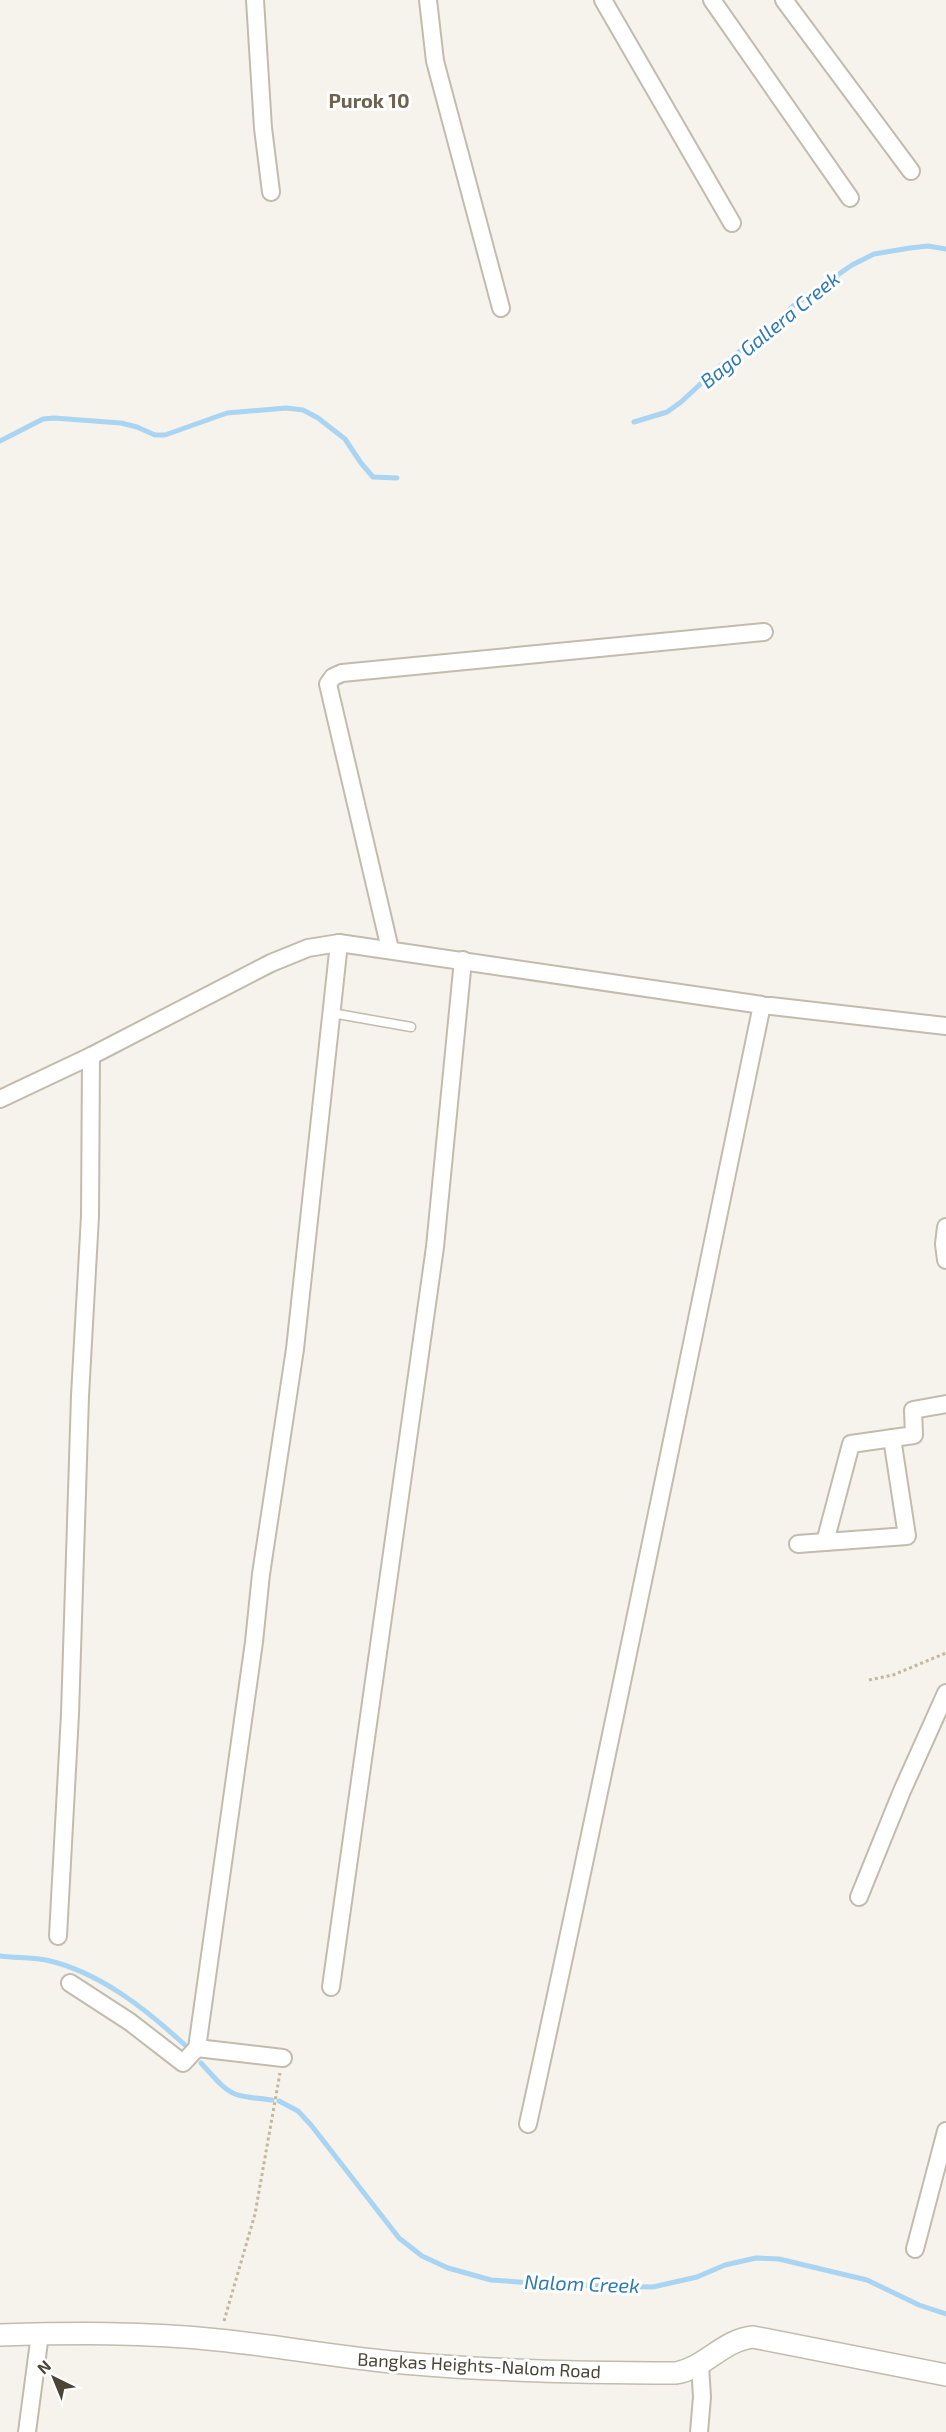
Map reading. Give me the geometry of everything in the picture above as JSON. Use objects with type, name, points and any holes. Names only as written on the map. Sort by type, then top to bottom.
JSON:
[{"type":"street","points":[[255,0],[264,137],[271,192]]},
{"type":"street","points":[[428,0],[435,61],[501,308]]},
{"type":"street","points":[[603,0],[732,223]]},
{"type":"street","points":[[712,0],[850,198]]},
{"type":"street","points":[[784,0],[910,171]]},
{"type":"street","points":[[390,949],[328,684],[333,677],[342,673],[764,633]]},
{"type":"street","points":[[70,1983],[130,2022],[183,2063],[197,2048],[254,1642],[261,1574],[296,1349],[339,943]]},
{"type":"street","points":[[0,1099],[91,1056],[271,963],[308,948],[339,943],[762,1005],[946,1026]]},
{"type":"street","points":[[331,1987],[435,1247],[463,960]]},
{"type":"street","points":[[528,2124],[652,1545],[698,1309],[762,1005]]},
{"type":"street","points":[[58,1936],[70,1714],[80,1396],[90,1216],[91,1056]]},
{"type":"street","points":[[946,1227],[944,1244],[946,1260]]},
{"type":"street","points":[[825,1542],[851,1444],[914,1434],[913,1410],[946,1404]]},
{"type":"street","points":[[798,1544],[906,1536],[892,1437]]},
{"type":"street","points":[[859,1897],[902,1791],[946,1693]]},
{"type":"street","points":[[197,2048],[283,2058]]},
{"type":"street","points":[[915,2249],[946,2131]]},
{"type":"street","name":"Bangkas Heights-Nalom Road","points":[[0,2335],[113,2332],[218,2340],[330,2356],[500,2369],[595,2373],[687,2371],[732,2343],[742,2338],[753,2337],[946,2375]]},
{"type":"street","points":[[27,2432],[40,2334]]},
{"type":"street","points":[[699,2432],[702,2397],[700,2365]]},
{"type":"lane","points":[[332,1013],[411,1027]]},
{"type":"path","points":[[869,1680],[893,1675],[946,1653]]},
{"type":"path","points":[[218,2340],[255,2214],[283,2058]]},
{"type":"waterway","name":"Bago Gallera Creek","points":[[634,422],[667,412],[681,402],[720,366],[777,323],[793,306],[852,265],[874,254],[928,246],[946,249]]},
{"type":"waterway","name":"Bago Gallera Creek","points":[[0,441],[43,419],[121,423],[155,435],[165,435],[227,413],[286,408],[303,410],[318,418],[345,439],[373,477],[397,478]]},
{"type":"waterway","name":"Nalom Creek","points":[[0,1956],[46,1960],[85,1973],[139,2006],[186,2046]]},
{"type":"waterway","name":"Nalom Creek","points":[[201,2063],[218,2082],[231,2092],[246,2097],[272,2100]]},
{"type":"waterway","name":"Nalom Creek","points":[[279,2101],[298,2111],[311,2125],[399,2238],[422,2256],[448,2268],[491,2280],[562,2285],[653,2287],[697,2277],[725,2265],[756,2258],[779,2259],[867,2280],[919,2305],[946,2314]]},
{"type":"district","name":"Purok 10","points":[[369,101]]}]
